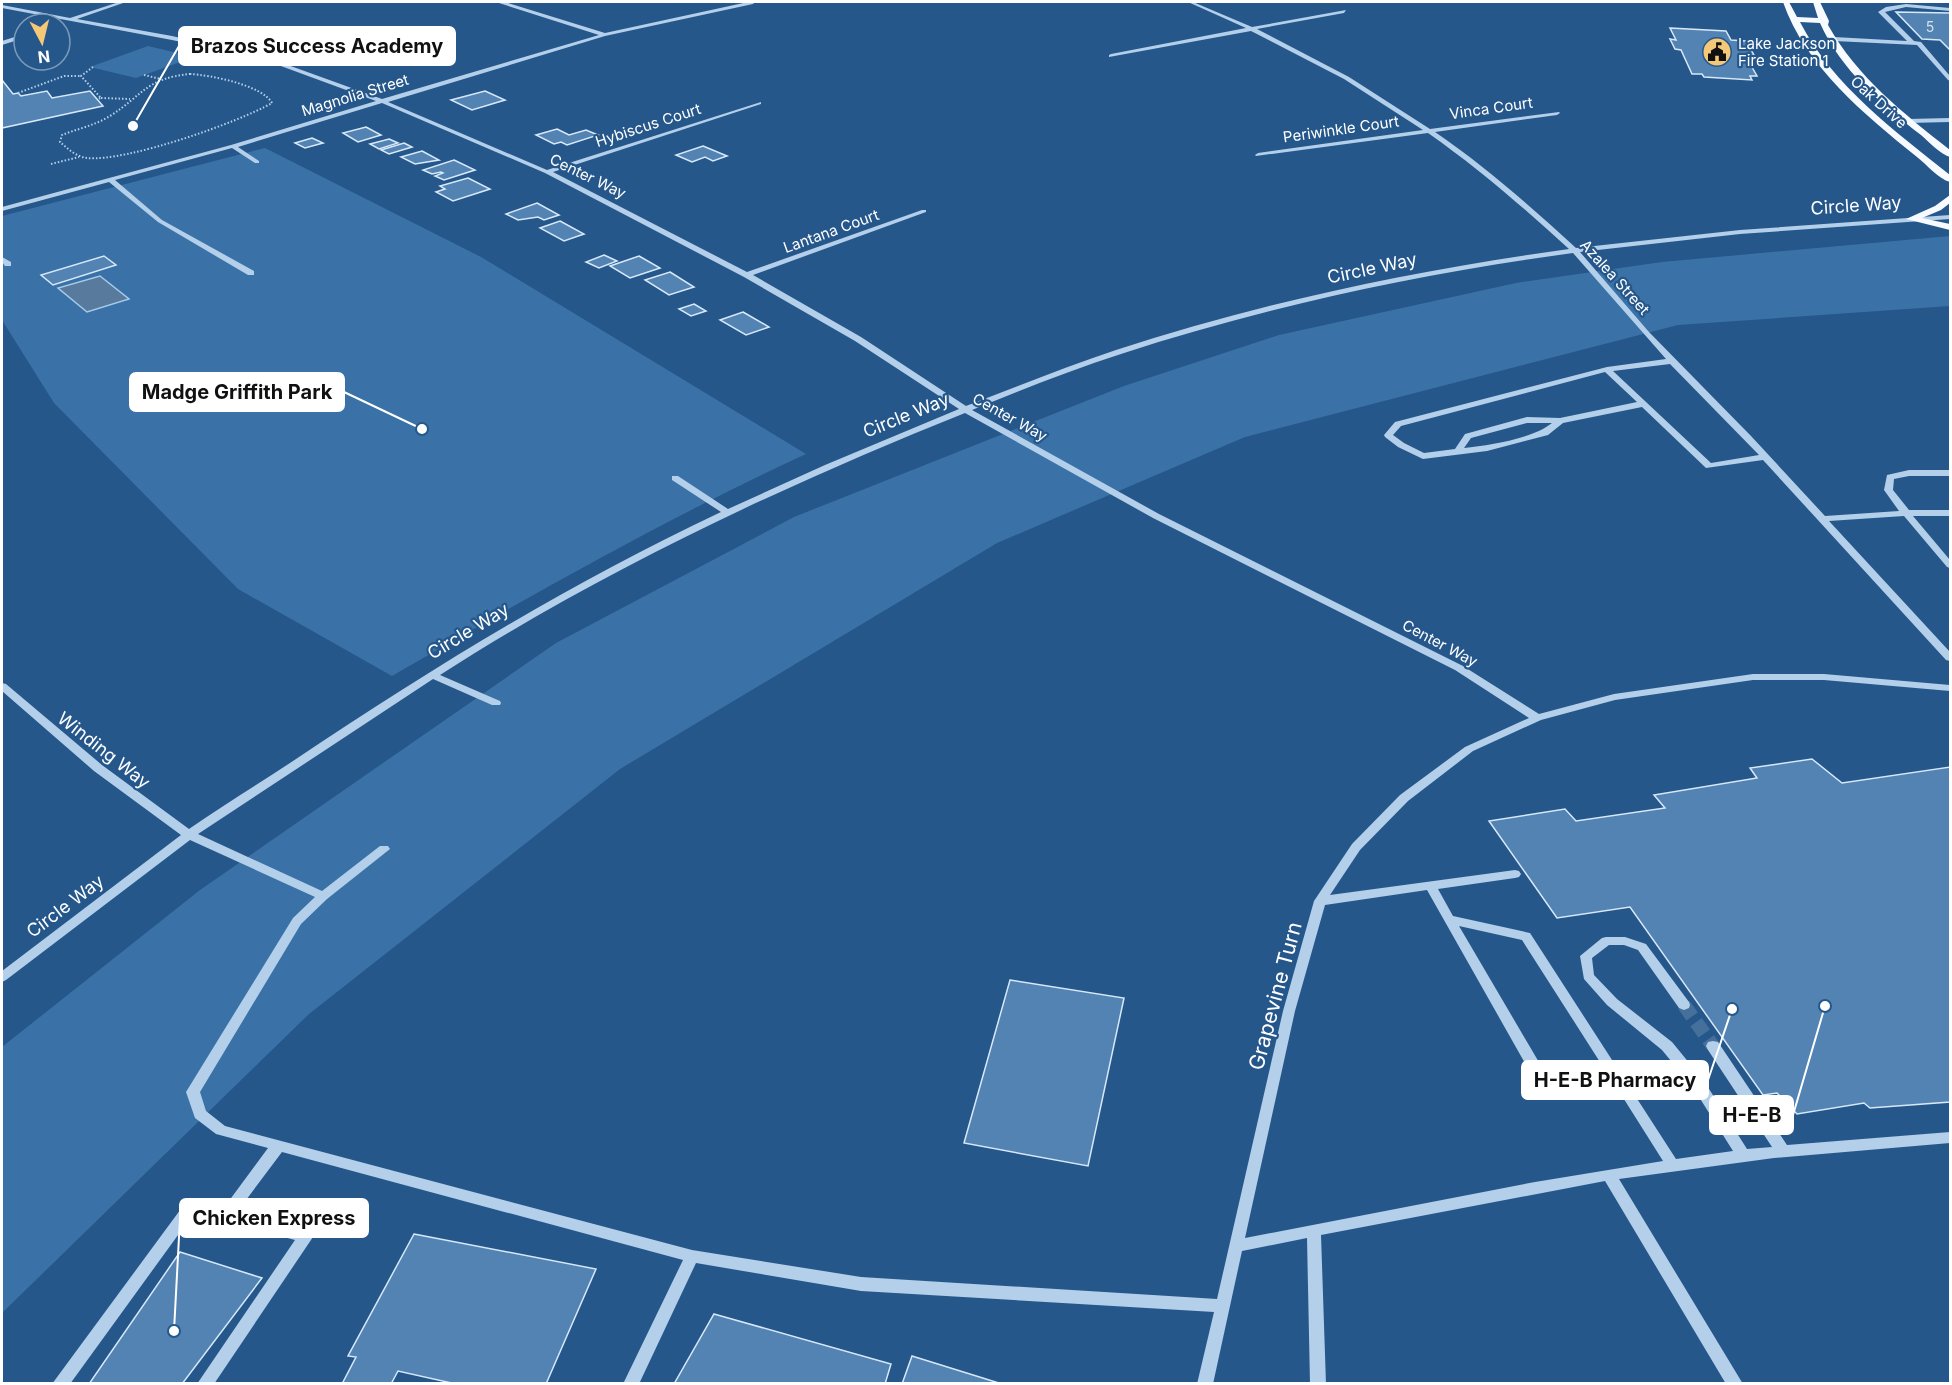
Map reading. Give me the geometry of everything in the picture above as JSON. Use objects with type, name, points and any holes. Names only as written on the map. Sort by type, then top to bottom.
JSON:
[{"type":"main road","name":"Oak Drive","points":[[1786,2],[1803,37],[1827,69],[1878,121],[1950,179]]},
{"type":"main road","name":"Oak Drive","points":[[1817,2],[1846,62],[1908,121],[1950,154]]},
{"type":"main road","points":[[1794,19],[1825,21]]},
{"type":"main road","points":[[1803,37],[1813,38]]},
{"type":"main road","points":[[1823,38],[1834,39]]},
{"type":"main road","points":[[1827,69],[1855,71]]},
{"type":"main road","points":[[1878,121],[1908,121]]},
{"type":"main road","points":[[1911,219],[1938,208],[1950,198]]},
{"type":"main road","points":[[1911,219],[1950,227]]},
{"type":"street","points":[[108,2],[120,3]]},
{"type":"street","points":[[501,2],[604,34]]},
{"type":"street","name":"Magnolia Street","points":[[2,209],[233,146],[604,34],[753,2]]},
{"type":"street","name":"Azalea Street","points":[[1190,2],[1251,28],[1353,80],[1429,130],[1511,195],[1576,252],[1672,361],[1950,658]]},
{"type":"street","points":[[72,19],[120,3]]},
{"type":"street","points":[[1912,42],[1881,12],[1887,8],[1908,6],[1950,9]]},
{"type":"street","name":"Center Way","points":[[2,8],[25,12]]},
{"type":"street","points":[[1111,56],[1344,11]]},
{"type":"street","name":"Center Way","points":[[72,20],[162,36],[242,54],[309,73],[381,101],[547,172],[747,275],[858,339],[966,410],[1156,516],[1459,668],[1537,718]]},
{"type":"street","points":[[1834,39],[1919,43],[1950,79]]},
{"type":"street","name":"Hybiscus Court","points":[[547,172],[759,103]]},
{"type":"street","name":"Vinca Court","points":[[1429,130],[1557,112]]},
{"type":"street","points":[[1908,121],[1950,120]]},
{"type":"street","name":"Periwinkle Court","points":[[1258,155],[1429,130]]},
{"type":"street","points":[[233,146],[256,162]]},
{"type":"street","points":[[111,180],[160,221],[251,273]]},
{"type":"street","name":"Lantana Court","points":[[747,275],[924,211]]},
{"type":"street","name":"Circle Way","points":[[2,977],[189,835],[432,675],[514,624],[592,581],[728,513],[858,454],[966,410],[1117,352],[1326,295],[1443,271],[1576,252],[1754,231],[1950,217]]},
{"type":"street","points":[[1560,421],[1545,433],[1487,448],[1423,456],[1401,445],[1388,435],[1398,424],[1607,369],[1672,361]]},
{"type":"street","points":[[1607,369],[1709,466],[1764,457]]},
{"type":"street","points":[[1459,450],[1468,436],[1527,420],[1560,421],[1642,404]]},
{"type":"street","points":[[1950,473],[1909,473],[1890,477],[1888,490],[1950,565]]},
{"type":"street","points":[[675,478],[728,513]]},
{"type":"street","points":[[1822,519],[1906,513],[1950,513]]},
{"type":"street","points":[[432,675],[496,703]]},
{"type":"street","points":[[1537,718],[1614,697],[1753,677],[1824,677],[1950,688]]},
{"type":"street","name":"Winding Way","points":[[2,686],[98,768],[189,835],[323,896]]},
{"type":"street","name":"Grapevine Turn","points":[[1205,1383],[1289,1011],[1320,902],[1356,847],[1404,798],[1469,749],[1537,718]]},
{"type":"street","points":[[384,849],[323,896],[297,921],[193,1092],[200,1114],[221,1130],[692,1257],[861,1284],[1221,1306]]},
{"type":"street","points":[[1320,902],[1515,874]]},
{"type":"street","points":[[1431,887],[1535,1068],[1556,1078],[1627,1092]]},
{"type":"street","points":[[1449,919],[1526,936],[1673,1165]]},
{"type":"street","points":[[1684,1005],[1642,947],[1625,940],[1606,940],[1586,956],[1588,976],[1612,1002],[1667,1046],[1699,1085],[1743,1155]]},
{"type":"street","points":[[1713,1046],[1783,1152]]},
{"type":"street","points":[[1236,1246],[1609,1175],[1673,1165],[1743,1155],[1950,1138]]},
{"type":"street","points":[[227,1215],[278,1146]]},
{"type":"street","points":[[1609,1175],[1735,1383]]},
{"type":"street","points":[[60,1383],[190,1206],[306,1236],[205,1383]]},
{"type":"street","points":[[1314,1230],[1318,1383]]},
{"type":"street","points":[[631,1383],[692,1257]]},
{"type":"path","points":[[18,93],[64,76],[81,76],[93,67]]},
{"type":"path","points":[[51,164],[80,156],[98,159],[119,156],[260,110],[272,103],[268,96],[207,74],[180,74],[142,89],[109,117],[62,135],[60,142],[80,156]]},
{"type":"path","points":[[144,75],[161,80]]},
{"type":"path","points":[[81,76],[101,98]]},
{"type":"path","points":[[97,99],[131,99]]},
{"type":"shaded area","points":[[148,46],[194,57],[136,78],[90,67]]},
{"type":"shaded area","points":[[265,148],[481,257],[806,454],[648,532],[392,676],[238,589],[54,403],[2,320],[2,216]]},
{"type":"shaded area","points":[[1950,236],[1950,306],[1678,325],[1245,437],[997,543],[620,769],[309,1014],[2,1313],[2,1047],[200,890],[556,643],[794,517],[1124,386],[1279,335],[1516,283],[1662,262]]},
{"type":"shaded area","points":[[100,276],[129,299],[87,312],[58,288]]},
{"type":"building","points":[[1896,12],[1950,13],[1950,50],[1940,40],[1922,39]]},
{"type":"building","name":"Lake Jackson Fire Station 1","points":[[1670,28],[1726,31],[1731,40],[1746,41],[1754,55],[1745,55],[1757,76],[1750,76],[1752,80],[1692,74],[1681,50],[1675,49],[1670,39],[1676,40]]},
{"type":"building","points":[[2,80],[13,94],[18,93],[21,96],[47,91],[52,98],[90,91],[103,106],[2,128]]},
{"type":"building","points":[[485,91],[505,100],[472,110],[451,100]]},
{"type":"building","points":[[366,127],[381,135],[358,142],[343,133]]},
{"type":"building","points":[[557,129],[569,135],[586,130],[598,135],[567,145],[561,142],[554,144],[536,135]]},
{"type":"building","points":[[312,138],[323,143],[305,148],[295,143]]},
{"type":"building","points":[[389,139],[398,143],[379,149],[370,144]]},
{"type":"building","points":[[404,143],[412,147],[389,154],[381,150]]},
{"type":"building","points":[[703,146],[727,156],[713,161],[705,157],[692,162],[676,155]]},
{"type":"building","points":[[422,151],[439,160],[415,164],[401,157]]},
{"type":"building","points":[[454,160],[475,170],[444,180],[435,176],[443,173],[441,172],[432,174],[423,170]]},
{"type":"building","points":[[468,178],[490,189],[453,201],[436,192],[445,189],[440,186]]},
{"type":"building","points":[[537,203],[559,215],[544,220],[538,217],[518,220],[506,214]]},
{"type":"building","points":[[560,221],[584,234],[564,241],[540,228]]},
{"type":"building","points":[[604,255],[617,261],[599,268],[586,262]]},
{"type":"building","points":[[104,256],[116,265],[53,285],[41,275]]},
{"type":"building","points":[[639,256],[660,268],[630,278],[610,266]]},
{"type":"building","points":[[670,272],[694,287],[669,295],[645,280]]},
{"type":"building","points":[[694,304],[706,311],[691,316],[679,309]]},
{"type":"building","points":[[743,312],[769,327],[746,335],[720,320]]},
{"type":"building","points":[[1812,759],[1842,783],[1950,767],[1950,1102],[1870,1108],[1864,1103],[1797,1114],[1777,1093],[1763,1095],[1630,907],[1557,918],[1489,821],[1565,809],[1576,821],[1665,808],[1654,795],[1757,778],[1750,768]]},
{"type":"building","points":[[1010,980],[1124,998],[1088,1166],[964,1143]]},
{"type":"building","points":[[414,1234],[596,1269],[546,1384],[456,1384],[398,1371],[391,1384],[342,1384],[356,1357],[348,1356]]},
{"type":"building","points":[[180,1252],[262,1278],[182,1384],[89,1384]]},
{"type":"building","points":[[714,1314],[891,1364],[885,1384],[674,1384]]},
{"type":"building","points":[[912,1356],[1002,1384],[902,1384]]},
{"type":"tunnel","points":[[1684,1005],[1713,1046]]},
{"type":"place","name":"Lake Jackson Fire Station 1","points":[[1717,52]]},
{"type":"place","name":"Brazos Success Academy","points":[[133,126]]},
{"type":"place","name":"Madge Griffith Park","points":[[422,429]]},
{"type":"place","name":"H-E-B","points":[[1825,1006]]},
{"type":"place","name":"H-E-B Pharmacy","points":[[1732,1009]]},
{"type":"place","name":"Chicken Express","points":[[174,1331]]}]
